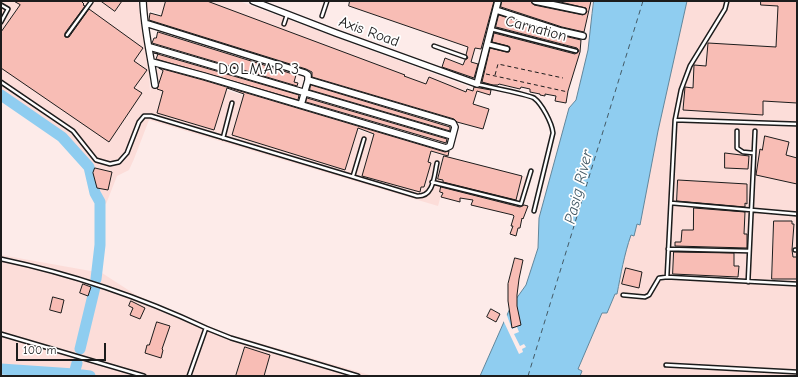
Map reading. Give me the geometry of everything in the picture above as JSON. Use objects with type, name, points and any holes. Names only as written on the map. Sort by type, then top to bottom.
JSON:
[{"type":"street","points":[[143,1],[155,84]]},
{"type":"street","name":"Axis Road","points":[[254,1],[337,30],[477,84]]},
{"type":"street","points":[[477,84],[498,1]]},
{"type":"street","points":[[535,1],[583,11]]},
{"type":"street","points":[[496,10],[561,31],[583,36]]},
{"type":"street","points":[[145,23],[305,73],[308,75],[308,80],[301,105]]},
{"type":"street","points":[[487,44],[507,49]]},
{"type":"street","points":[[150,47],[452,136]]},
{"type":"street","points":[[152,62],[446,148],[450,146],[455,127],[453,123],[308,80]]},
{"type":"lane","points":[[322,16],[327,1]]},
{"type":"lane","points":[[667,277],[675,120],[681,90],[697,54],[725,10],[727,1]]},
{"type":"lane","points":[[67,35],[90,2]]},
{"type":"lane","points":[[1,5],[8,9],[1,22]]},
{"type":"lane","points":[[284,24],[288,14]]},
{"type":"lane","name":"Carnation","points":[[491,28],[576,51]]},
{"type":"lane","points":[[434,46],[464,57]]},
{"type":"lane","points":[[1,82],[73,131],[96,160],[110,164],[119,162],[127,153],[139,122],[144,116],[151,116],[417,196],[426,195],[430,192],[437,163]]},
{"type":"lane","points":[[477,84],[534,98],[551,124],[554,133],[534,211]]},
{"type":"lane","points":[[223,138],[232,103]]},
{"type":"lane","points":[[675,120],[797,124]]},
{"type":"lane","points":[[737,131],[736,148],[743,152],[753,153]]},
{"type":"lane","points":[[748,282],[755,131]]},
{"type":"lane","points":[[353,176],[364,139]]},
{"type":"lane","points":[[432,182],[521,204],[531,171]]},
{"type":"lane","points":[[670,203],[797,214]]},
{"type":"lane","points":[[668,249],[749,251]]},
{"type":"lane","points":[[1,259],[41,268],[101,285],[154,304],[231,338],[358,376]]},
{"type":"lane","points":[[623,295],[645,297],[649,295],[659,278],[667,277],[797,284]]},
{"type":"lane","points":[[189,376],[206,328]]},
{"type":"lane","points":[[1,334],[144,376]]},
{"type":"lane","points":[[666,365],[797,372]]},
{"type":"path","points":[[495,76],[498,64],[563,78]]},
{"type":"path","points":[[480,73],[568,92]]},
{"type":"shaded area","points":[[1,1],[138,1],[149,70],[150,93],[153,68],[437,154],[530,178],[522,206],[443,188],[438,206],[149,120],[129,170],[117,176],[106,204],[101,201],[85,161],[63,137],[1,92]]},
{"type":"shaded area","points":[[144,1],[239,1],[467,86],[458,117],[315,64],[144,9]]},
{"type":"shaded area","points":[[687,1],[797,1],[797,376],[580,376],[582,371],[578,369],[602,313],[607,313],[615,294],[617,294],[624,264],[624,256],[631,235],[637,224],[640,225],[658,131]]},
{"type":"shaded area","points":[[1,255],[102,273],[136,295],[225,333],[373,376],[100,376],[84,372],[1,367]]},
{"type":"water","name":"Pasig River","points":[[594,1],[687,1],[658,131],[640,225],[637,224],[634,236],[631,235],[617,294],[615,294],[607,313],[602,313],[578,369],[582,371],[580,376],[480,376],[511,306],[526,285],[538,248],[539,218],[569,108],[576,100],[588,50]]},
{"type":"pier","points":[[506,313],[512,329],[517,327],[519,332],[514,334],[520,346],[524,344],[526,347],[522,349],[523,352],[519,354],[503,320]]},
{"type":"building","points":[[14,1],[81,1],[85,6],[65,33],[65,37],[69,37],[89,9],[143,48],[134,61],[147,70],[134,88],[142,93],[109,142],[1,68],[1,32],[20,5]]},
{"type":"building","points":[[101,1],[122,1],[115,11]]},
{"type":"building","points":[[166,1],[207,1],[426,84],[429,77],[466,92],[467,89],[473,91],[474,87],[491,90],[490,95],[477,91],[473,104],[489,109],[483,129],[312,77],[312,72],[306,69],[149,20],[150,13],[161,16]]},
{"type":"building","points":[[350,1],[494,1],[481,49],[475,48],[471,62],[478,64],[474,78],[442,67],[445,58],[463,65],[465,60],[468,58],[466,55],[468,47],[349,6]]},
{"type":"building","points":[[502,1],[531,1],[534,5],[583,15],[587,12],[586,8],[556,1],[591,1],[584,32],[562,27],[501,7]]},
{"type":"building","points":[[761,1],[797,1],[797,103],[763,101],[763,115],[683,110],[685,87],[693,88],[694,65],[706,66],[708,43],[776,47],[778,6],[761,5]]},
{"type":"building","points":[[499,15],[560,35],[581,40],[580,52],[568,91],[566,103],[555,101],[556,96],[545,94],[545,96],[540,95],[530,92],[530,89],[521,87],[520,89],[482,82],[490,48],[507,52],[509,52],[510,49],[508,46],[492,42],[494,33],[575,54],[579,51],[577,48],[496,27]]},
{"type":"building","points":[[158,32],[296,75],[294,82],[298,83],[297,86],[152,43]]},
{"type":"building","points":[[158,54],[299,95],[298,100],[156,59]]},
{"type":"building","points":[[159,68],[445,152],[449,151],[448,156],[431,151],[428,162],[431,163],[424,187],[421,187],[420,192],[362,176],[374,134],[358,128],[345,170],[232,135],[244,94],[227,88],[214,130],[157,113],[163,91],[157,89],[163,71]]},
{"type":"building","points":[[311,85],[450,127],[450,131],[310,90]]},
{"type":"building","points":[[307,98],[447,139],[446,143],[306,102]]},
{"type":"building","points":[[765,136],[789,142],[786,155],[797,158],[797,184],[756,175],[760,149],[762,150]]},
{"type":"building","points":[[725,153],[749,156],[748,169],[725,168]]},
{"type":"building","points":[[444,156],[522,176],[516,200],[443,182],[443,180],[438,179]]},
{"type":"building","points":[[95,168],[112,172],[108,190],[97,188],[93,173]]},
{"type":"building","points":[[678,180],[747,184],[747,204],[745,203],[745,207],[677,201]]},
{"type":"building","points":[[441,187],[520,207],[524,205],[528,206],[516,236],[510,234],[513,226],[511,226],[513,215],[471,205],[473,200],[460,198],[460,202],[441,197],[443,193],[440,192]]},
{"type":"building","points":[[694,208],[745,212],[744,234],[747,234],[747,248],[675,246],[675,242],[681,242],[682,230],[693,230]]},
{"type":"building","points":[[774,221],[792,221],[792,224],[794,224],[792,250],[793,257],[797,257],[797,279],[772,279]]},
{"type":"building","points":[[674,252],[734,253],[734,266],[739,266],[738,277],[673,274]]},
{"type":"building","points":[[515,258],[523,260],[517,295],[517,306],[521,325],[512,328],[508,301],[508,284]]},
{"type":"building","points":[[626,268],[642,272],[639,288],[622,284]]},
{"type":"building","points":[[83,284],[91,287],[88,296],[80,293]]},
{"type":"building","points":[[53,297],[64,300],[61,313],[50,310]]},
{"type":"building","points":[[131,301],[145,308],[140,319],[130,315],[133,308],[129,306]]},
{"type":"building","points":[[491,309],[500,314],[496,322],[487,317]]},
{"type":"building","points":[[157,322],[170,326],[162,349],[161,358],[145,353]]},
{"type":"building","points":[[245,347],[270,355],[264,376],[236,376]]},
{"type":"waterway","points":[[1,95],[62,137],[89,167],[95,193],[100,202],[100,245],[96,279]]},
{"type":"waterway","points":[[80,349],[95,287]]},
{"type":"waterway","points":[[74,374],[77,363]]},
{"type":"waterway","points":[[1,369],[90,376]]},
{"type":"ferry route","points":[[528,376],[643,1]]},
{"type":"district","name":"DOLMAR 3","points":[[259,69]]}]
